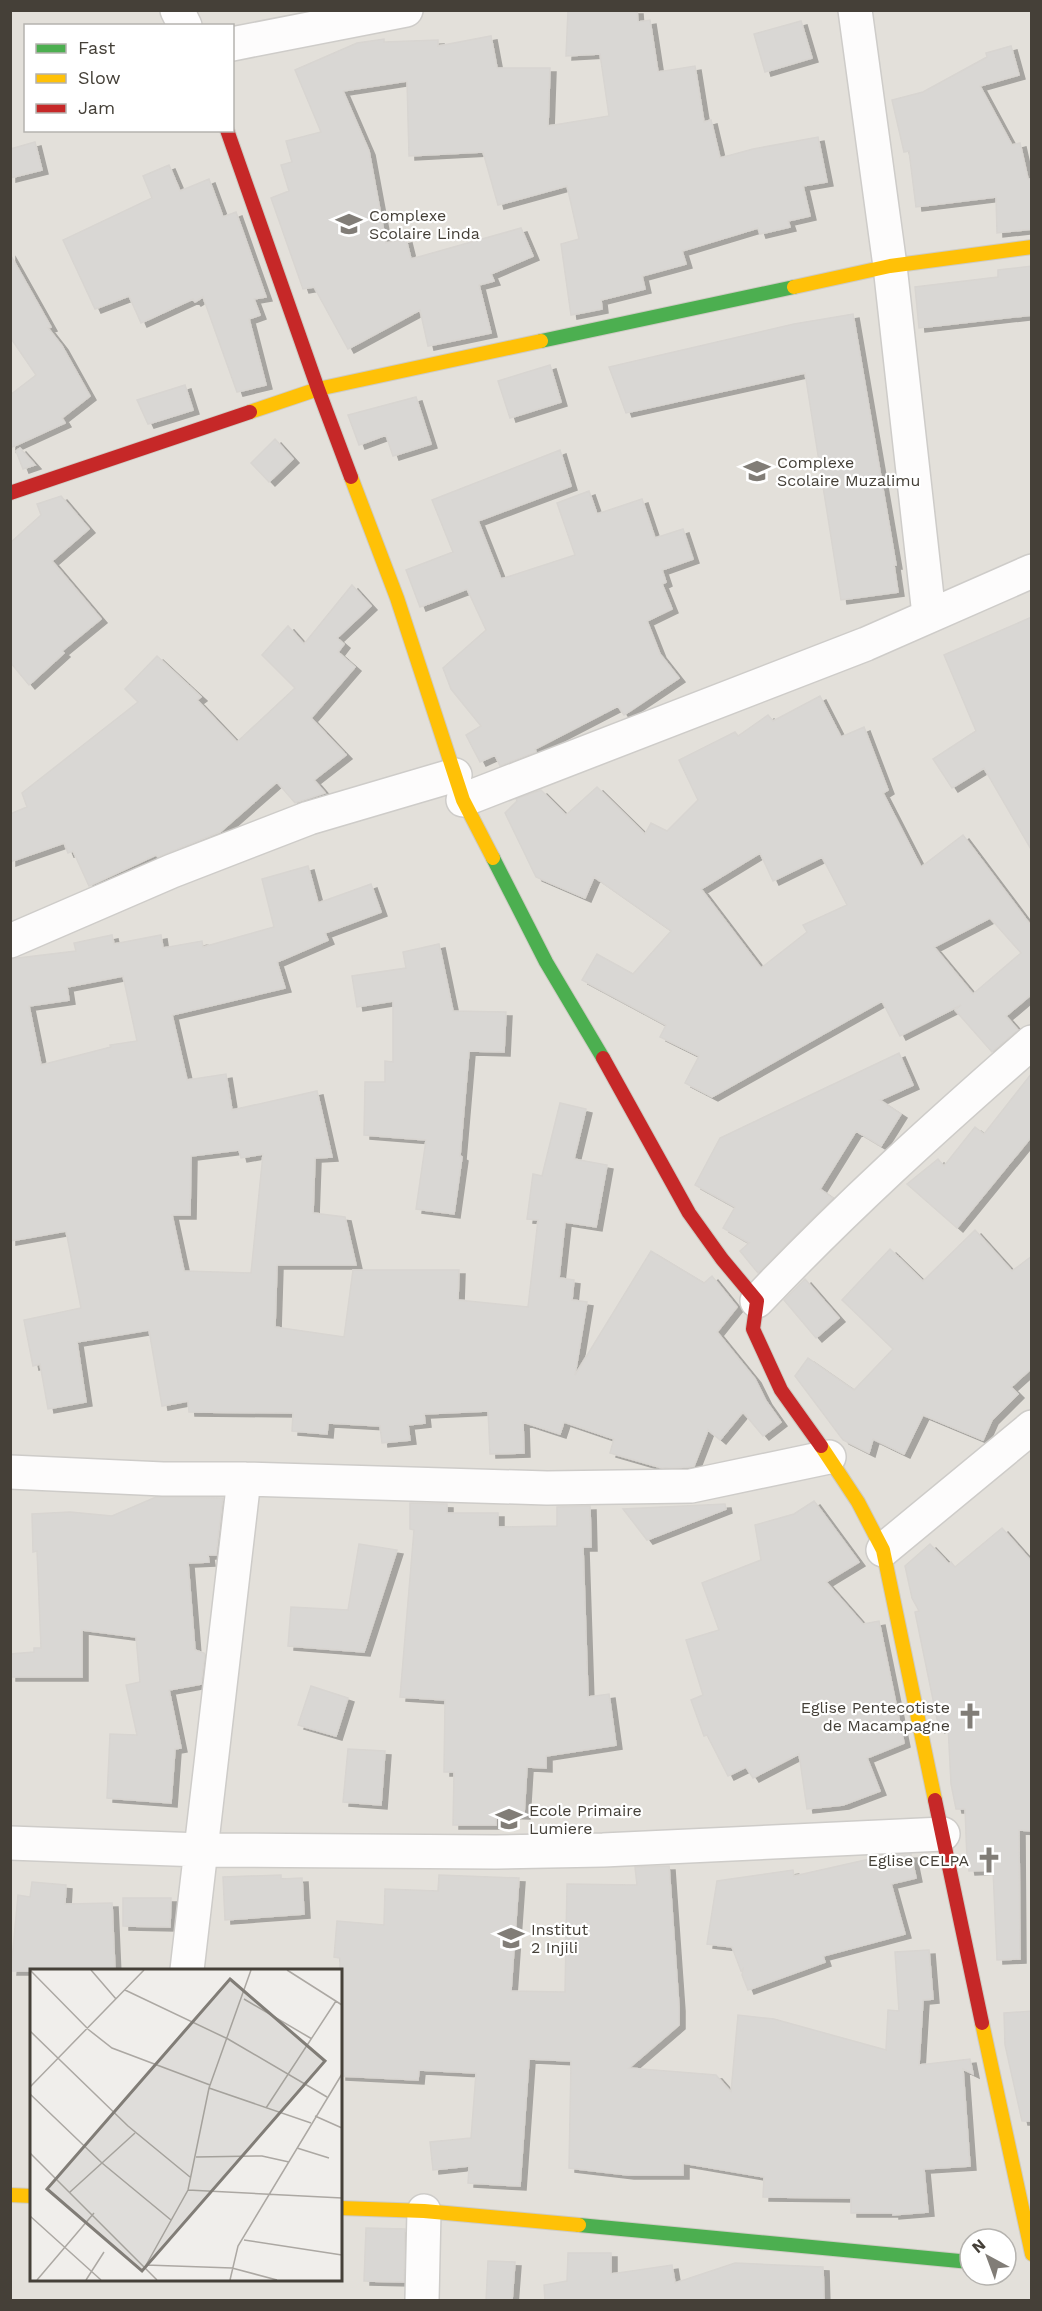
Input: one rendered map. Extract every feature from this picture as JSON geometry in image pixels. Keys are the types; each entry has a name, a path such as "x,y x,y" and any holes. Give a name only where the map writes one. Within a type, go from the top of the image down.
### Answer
{"street":[{"path":"177,10 184,24"},
{"path":"234,44 406,10"},
{"path":"855,10 890,266 929,615"},
{"path":"228,132 318,389 397,598 459,788 546,962 621,1089 689,1213 722,1259 757,1301"},
{"path":"10,493 318,389 890,266 1032,247"},
{"path":"10,941 172,871 309,818 459,788 866,644 1032,571"},
{"path":"1031,2250 883,1550 858,1503 829,1457 781,1390 753,1329 757,1301 790,1266 937,1124 1032,1042"},
{"path":"883,1550 1032,1427"},
{"path":"10,1472 162,1479 244,1479 547,1488 691,1486 829,1457"},
{"path":"187,1969 244,1479"},
{"path":"10,1843 201,1850 496,1852 579,1851 943,1834"},
{"path":"10,2195 30,2196"},
{"path":"342,2208 424,2211 958,2261"},
{"path":"422,2301 424,2211"}],"shaded area":[{"path":"11,11 1031,11 1031,2300 11,2300"}],"building":[{"path":"568,10 637,10 638,22 650,20 658,72 695,66 704,122 711,120 720,158 753,149 818,137 827,182 803,186 810,216 788,221 790,227 760,234 758,228 682,251 686,264 642,276 645,289 601,300 602,309 571,315 561,244 579,239 567,186 498,205 483,152 409,156 407,81 343,91 369,151 386,243 406,239 411,259 521,228 533,256 491,274 494,281 479,285 491,333 428,346 420,310 348,349 314,287 303,289 271,198 289,191 281,165 292,162 286,141 321,132 295,70 357,43 384,39 384,42 438,40 438,46 491,36 497,68 550,68 548,126 609,116 600,54 566,56"},
{"path":"801,21 812,58 765,72 754,34"},
{"path":"1011,46 1019,75 980,86 1012,145 1020,143 1028,179 1032,179 1032,229 997,233 996,197 916,207 909,151 904,152 892,100 923,92 987,57 986,53"},
{"path":"35,142 42,170 10,178 10,149"},
{"path":"169,165 180,191 209,179 223,217 236,212 266,297 254,299 260,315 249,319 266,385 237,392 203,297 195,302 193,299 141,323 129,296 95,309 63,240 152,198 143,176"},
{"path":"10,254 51,327 48,328 62,346 90,396 62,418 65,423 10,448 10,395 36,375 10,337"},
{"path":"1032,266 1032,315 919,328 915,287 998,277 998,270"},
{"path":"853,314 896,565 894,565 898,592 841,600 805,373 626,413 609,367 794,324"},
{"path":"550,365 561,402 510,418 498,381"},
{"path":"185,385 193,410 148,424 137,400"},
{"path":"416,397 431,444 393,456 386,435 359,445 348,415"},
{"path":"275,439 293,459 269,482 251,463"},
{"path":"20,448 35,465 23,469 16,451"},
{"path":"560,450 571,486 478,521 501,579 575,555 557,503 589,491 597,514 642,499 655,538 683,529 693,559 662,570 666,582 662,584 672,609 647,621 660,654 679,678 624,715 618,706 535,749 536,752 500,766 495,755 480,762 466,735 481,726 451,689 443,668 486,630 467,589 420,607 406,570 453,552 432,500"},
{"path":"61,496 89,529 52,561 101,619 62,651 64,653 29,685 10,662 10,543 41,515 37,504"},
{"path":"352,585 371,606 337,638 344,644 338,652 355,667 311,718 346,755 314,780 325,793 295,803 277,782 220,832 158,857 156,855 89,886 73,851 68,853 64,843 10,862 10,814 27,807 22,793 138,702 125,689 157,656 201,697 197,700 237,742 295,688 262,655 288,626 304,644"},
{"path":"1032,617 1032,851 984,768 952,788 933,759 976,731 944,655"},
{"path":"820,696 841,737 864,727 888,790 883,793 921,867 963,835 1032,927 1032,994 1006,1016 1018,1030 992,1052 955,1010 961,1005 900,1036 882,1001 712,1097 685,1083 699,1056 660,1037 666,1025 582,980 597,954 633,974 671,931 594,877 585,898 536,877 505,813 517,801 516,799 541,790 566,815 597,787 645,834 651,823 667,831 698,800 679,760 735,732 738,736 768,715 773,721","holes":["760,853 773,881 822,857 847,905 803,925 807,932 761,968 701,889","990,918 1021,953 973,994 934,947"]},
{"path":"308,866 318,903 371,884 381,912 325,933 328,940 277,962 285,988 172,1015 187,1080 226,1074 232,1110 317,1091 332,1157 315,1158 313,1213 345,1217 356,1265 277,1265 275,1327 344,1337 353,1270 459,1270 458,1300 528,1307 538,1220 527,1219 533,1174 542,1176 560,1103 586,1109 574,1159 607,1165 596,1227 565,1222 559,1278 574,1280 572,1300 587,1302 575,1375 651,1251 704,1283 712,1276 737,1307 717,1332 755,1379 766,1401 781,1422 763,1436 743,1412 720,1440 708,1430 694,1466 662,1468 610,1453 614,1439 564,1422 560,1434 523,1422 524,1453 490,1454 488,1411 424,1414 425,1423 408,1425 410,1440 382,1443 380,1426 328,1423 327,1434 292,1431 293,1413 189,1412 188,1401 162,1406 149,1330 77,1342 86,1402 48,1409 40,1364 33,1366 24,1320 81,1308 66,1231 10,1241 10,959 76,951 74,943 112,935 114,944 161,935 163,948 202,941 203,947 274,927 262,879","holes":["123,976 137,1041 110,1045 111,1047 41,1065 29,1006 69,1000 67,987","239,1150 241,1158 263,1154 251,1273 184,1271 172,1215 190,1215 191,1156"]},
{"path":"439,944 453,1011 506,1012 504,1052 469,1051 460,1156 462,1157 454,1214 416,1209 426,1140 364,1135 365,1082 385,1082 385,1061 393,1062 393,1001 357,1007 352,976 406,968 403,952"},
{"path":"899,1053 913,1085 880,1100 901,1114 881,1146 856,1131 820,1189 833,1198 758,1273 740,1251 749,1243 723,1228 735,1207 695,1185 720,1138"},
{"path":"1032,1073 1032,1136 957,1228 907,1184 938,1159 944,1166 975,1127 984,1134"},
{"path":"975,1230 1012,1271 1032,1256 1032,1368 1011,1387 1018,1394 992,1420 983,1440 923,1415 904,1454 873,1439 869,1453 843,1440 795,1376 808,1358 854,1390 893,1349 842,1300 890,1249 923,1281"},
{"path":"805,1279 839,1318 816,1338 784,1300"},
{"path":"156,1497 223,1498 216,1555 208,1555 209,1562 188,1563 195,1650 205,1655 201,1684 169,1690 181,1748 175,1749 171,1803 107,1798 110,1734 137,1735 126,1685 140,1682 136,1637 82,1630 82,1677 10,1677 10,1654 34,1652 34,1648 41,1648 37,1551 33,1552 32,1514 70,1512 112,1516"},
{"path":"814,1501 859,1562 826,1582 863,1624 879,1621 904,1743 867,1758 880,1791 843,1805 807,1809 799,1754 753,1778 746,1767 728,1776 707,1735 704,1736 691,1700 703,1695 686,1640 719,1630 702,1583 761,1560 755,1525 794,1514"},
{"path":"410,1503 447,1504 447,1513 498,1513 498,1527 557,1526 557,1507 590,1506 591,1547 583,1547 588,1697 609,1694 616,1745 546,1756 546,1768 527,1767 524,1815 496,1814 496,1825 453,1825 454,1772 444,1772 445,1700 400,1697 414,1530 410,1529"},
{"path":"725,1504 726,1509 647,1540 623,1509"},
{"path":"1002,1528 1032,1562 1032,1831 1019,1830 1020,1959 997,1960 993,1870 969,1871 965,1809 956,1809 951,1784 948,1725 939,1729 915,1612 919,1611 912,1598 905,1566 930,1544 949,1564 951,1562 955,1567"},
{"path":"359,1544 397,1550 364,1652 288,1646 291,1607 348,1610"},
{"path":"311,1686 348,1698 336,1736 298,1725"},
{"path":"348,1749 385,1751 381,1805 343,1802"},
{"path":"911,1854 916,1878 891,1884 905,1934 823,1956 825,1962 748,1990 742,1975 743,1969 741,1971 732,1947 707,1944 717,1881 793,1870 794,1876 883,1856"},
{"path":"669,1866 679,2025 629,2068 716,2075 731,2092 738,2015 774,2019 886,2050 888,2010 899,2011 895,1952 929,1950 933,1999 923,2000 919,2065 970,2059 973,2074 963,2069 970,2166 924,2169 928,2212 893,2215 893,2213 851,2213 851,2198 763,2197 764,2177 683,2163 683,2175 628,2175 569,2168 571,2061 529,2059 520,2186 468,2183 469,2166 433,2170 430,2142 471,2138 476,2073 419,2070 418,2080 342,2076 342,1969 340,1969 340,1958 334,1957 337,1921 384,1925 385,1889 438,1891 439,1875 519,1878 511,1991 565,1992 567,1884 637,1885 635,1867"},
{"path":"281,1875 281,1879 302,1878 304,1914 225,1920 223,1877"},
{"path":"32,1882 66,1885 65,1904 112,1903 115,1969 11,1971 18,1895 30,1897"},
{"path":"123,1898 171,1898 170,1927 123,1926"},
{"path":"1032,2011 1032,2121 1022,2121 1005,2045 1004,2013"},
{"path":"366,2228 405,2229 404,2282 364,2281"},
{"path":"568,2253 611,2253 611,2274 672,2265 675,2283 735,2263 823,2267 824,2301 545,2301 544,2285 567,2281"},
{"path":"488,2261 515,2262 512,2301 486,2301"}],"traffic: fast":[{"path":"541,341 794,287"},
{"path":"493,858 546,962 603,1058"},
{"path":"579,2225 958,2261"}],"traffic: slow":[{"path":"794,287 890,266 1032,247"},
{"path":"250,412 318,389 541,341"},
{"path":"351,477 397,598 463,800 493,858"},
{"path":"821,1446 858,1502 883,1550 935,1800"},
{"path":"982,2023 1032,2254"},
{"path":"10,2195 30,2196"},
{"path":"342,2208 424,2211 579,2225"}],"traffic: jam":[{"path":"228,132 351,477"},
{"path":"10,493 250,412"},
{"path":"603,1058 689,1213 722,1259 757,1301 753,1329 781,1390 821,1446"},
{"path":"935,1800 982,2023"}],"place":[{"name":"Complexe Scolaire Linda","path":"349,224"},
{"name":"Complexe Scolaire Muzalimu","path":"757,471"},
{"name":"Eglise Pentecotiste de Macampagne","path":"970,1716"},
{"name":"Ecole Primaire Lumiere","path":"509,1819"},
{"name":"Eglise CELPA","path":"989,1860"},
{"name":"Institut 2 Injili","path":"511,1938"}]}
